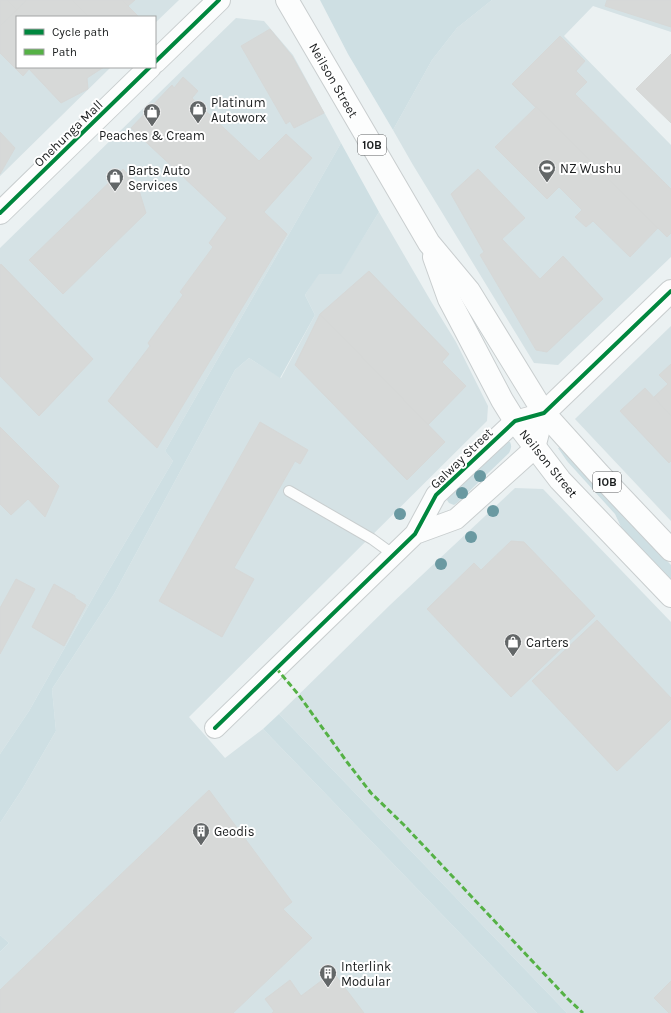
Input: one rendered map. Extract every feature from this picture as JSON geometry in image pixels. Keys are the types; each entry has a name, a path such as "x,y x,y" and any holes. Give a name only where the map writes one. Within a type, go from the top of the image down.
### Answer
{"main road":[{"path":"156,61 218,0"},
{"name":"Neilson Street","path":"287,0 429,243 469,291 544,414 671,550"},
{"name":"Onehunga Mall","path":"0,213 149,68"},
{"name":"Neilson Street","path":"429,243 449,299 502,400 515,421 560,480 671,596"},
{"path":"544,414 671,291"}],"street":[{"name":"Galway Street","path":"214,728 415,534 436,495 515,421 544,414"},
{"path":"535,448 544,414"},
{"name":"Galway Street","path":"415,534 456,519 535,448"}],"lane":[{"path":"289,491 372,539 394,555"}],"shaded area":[{"path":"0,0 179,0 156,22 156,16 16,16 16,68 110,68 0,176"},
{"path":"320,0 492,0 457,28 432,60 393,130 348,54"},
{"path":"492,0 671,0 671,32 593,6 564,36 671,145 671,257 558,365 534,363 393,130 432,60 457,28"},
{"path":"236,18 264,21 293,55 341,143 165,451 173,461 99,587 29,711 0,754 0,248"},
{"path":"341,143 379,212 341,274 319,274 305,295 315,315 280,378 249,358 235,370 114,594 52,689 56,731 23,788 0,823 0,754 29,711 99,587 173,461 165,451"},
{"path":"379,212 456,342 488,406 487,421 189,717 225,758 263,729 537,1013 0,1013 0,952 9,943 0,935 0,823 23,788 56,731 52,689 114,594 235,370 249,358 281,378 315,315 305,295 318,274 341,273"},
{"path":"671,326 671,521 575,419"},
{"path":"507,442 510,442 511,445 509,453 457,503 454,505 449,503 447,500 449,496"},
{"path":"561,447 577,467 671,565 671,581 622,529 615,514 567,461 558,448"},
{"path":"515,488 543,489 671,622 671,1013 567,1013 279,714 390,605"},
{"path":"279,714 567,1013 537,1013 263,729"},
{"path":"0,935 9,943 0,952"}],"building":[{"path":"0,0 7,0 17,10 0,26"},
{"path":"7,0 26,0 17,10"},
{"path":"27,0 72,0 88,16 16,16 16,68 102,68 87,78 88,89 61,103 29,69 23,76 0,53 0,26"},
{"path":"72,0 122,0 138,16 88,16"},
{"path":"122,0 135,0 128,6"},
{"path":"607,0 671,0 671,27 605,6"},
{"path":"270,29 292,56 324,113 294,128 290,121 286,124 241,46"},
{"path":"560,36 585,61 576,71 587,82 575,94 671,189 671,233 667,237 512,84"},
{"path":"671,54 671,123 636,89"},
{"path":"183,77 198,91 192,98 259,161 286,134 312,158 264,212 287,234 157,448 108,401 150,346 148,343 183,295 180,292 213,247 209,243 227,218 131,128 172,85 174,88"},
{"path":"536,107 658,228 630,257 593,221 586,227 575,217 582,210 559,187 547,199 495,147"},
{"path":"0,132 15,148 0,174"},
{"path":"123,169 137,184 146,213 63,294 29,260"},
{"path":"478,169 525,218 502,239 540,279 563,256 603,299 547,352 536,350 480,255 484,252 451,194"},
{"path":"1,264 93,359 39,416 0,376"},
{"path":"369,271 449,354 442,362 466,386 428,425 320,314"},
{"path":"320,314 445,442 407,480 295,365"},
{"path":"671,364 671,416 654,397 668,384 659,375"},
{"path":"645,388 671,416 671,461 669,463 620,411"},
{"path":"260,422 308,450 300,464 295,461 234,568 254,579 222,637 159,601"},
{"path":"0,427 59,486 45,517 28,499 11,515 0,504"},
{"name":"Carters","path":"511,541 524,542 595,616 511,697 427,609 474,563 481,570"},
{"path":"16,579 35,589 0,654 0,608"},
{"path":"54,584 75,596 75,598 86,605 64,646 32,627"},
{"path":"597,620 671,698 671,719 617,771 532,681"},
{"name":"Geodis","path":"209,790 292,902 283,909 312,938 233,1013 0,1013 0,990"},
{"name":"Interlink Modular","path":"333,972 364,1013 272,1013 274,1011 265,999 290,980 301,996"},
{"path":"671,981 671,1013 669,1013 654,998"}],"marked path":[{"path":"276,668 298,694 371,793 404,825 568,999 583,1013"}],"cycle path":[{"path":"156,61 219,0"},
{"path":"0,213 149,68"},
{"path":"215,728 415,534 436,495 515,421 544,413 671,291"}],"place":[{"name":"Platinum Autoworx","path":"198,124"},
{"name":"Peaches & Cream","path":"152,127"},
{"name":"NZ Wushu","path":"547,183"},
{"name":"Barts Auto Services","path":"115,192"},
{"name":"Carters","path":"513,657"},
{"name":"Geodis","path":"201,846"},
{"name":"Interlink Modular","path":"328,988"}]}
